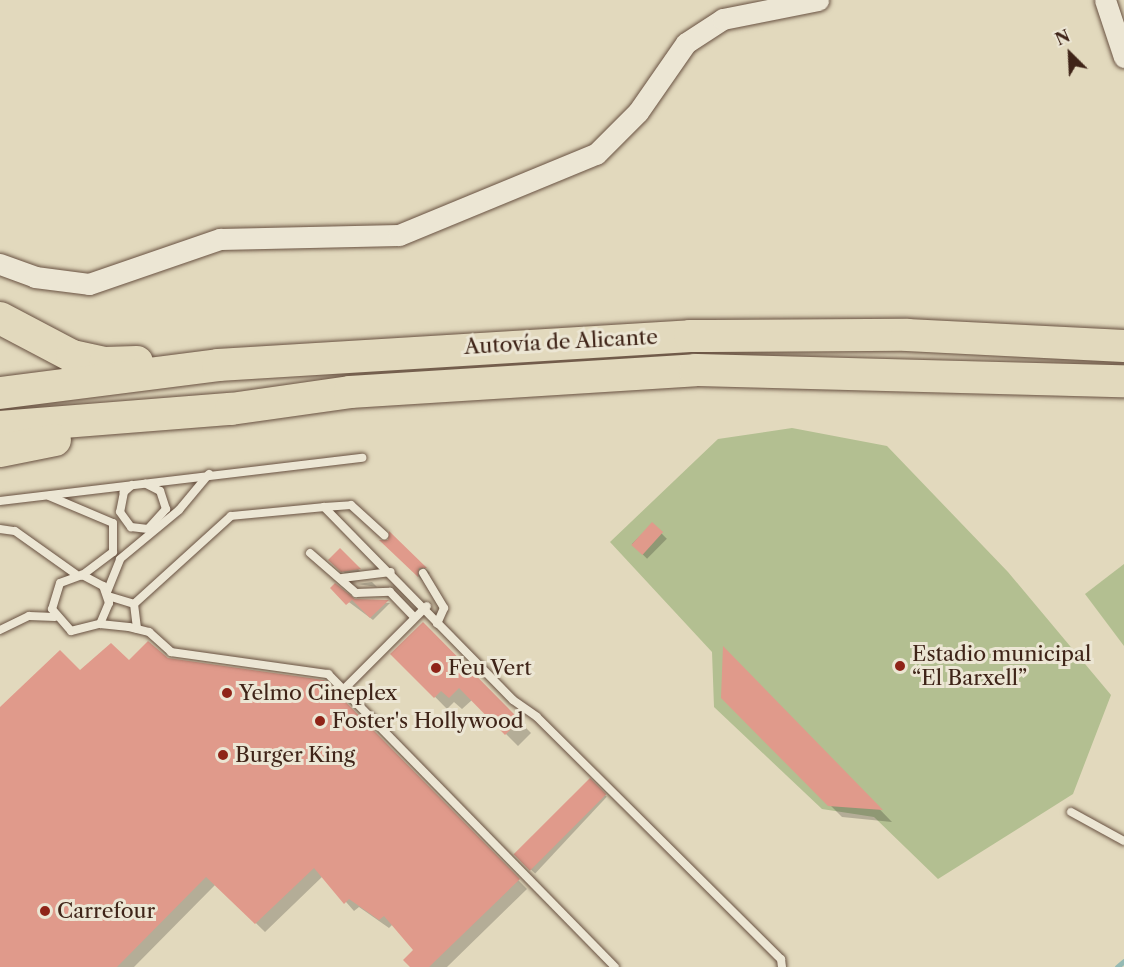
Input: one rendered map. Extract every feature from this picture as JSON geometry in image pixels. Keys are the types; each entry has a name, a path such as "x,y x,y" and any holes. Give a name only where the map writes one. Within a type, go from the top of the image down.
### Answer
{"highway":[{"path":"0,318 38,341 105,363 218,365"},
{"name":"Autovía de Alicante","path":"0,393 218,365 690,336 907,334 1124,346"},
{"name":"Autovía de Alicante","path":"0,428 231,409 350,392 694,370 1124,381"},
{"path":"0,451 231,409"}],"street":[{"path":"0,264 35,277 88,284 219,239 399,236 596,154 638,112 686,43 723,19 818,0"},
{"path":"1105,0 1124,57"}],"lane":[{"path":"0,501 209,474 362,458"},
{"path":"100,624 108,611 107,594 120,559 156,525 179,510 209,474"},
{"path":"144,483 165,500 156,525"},
{"path":"55,617 55,590 112,552 113,523 120,512 124,492 132,485"},
{"path":"45,495 113,523 124,521 140,529 156,525"},
{"path":"134,604 231,516 351,506 384,535"},
{"path":"324,507 427,606 437,624 591,770 781,959 782,967"},
{"path":"120,512 124,521"},
{"path":"0,529 15,531 107,594 134,604"},
{"path":"310,552 342,578 356,593 390,592 414,617"},
{"path":"342,578 391,572"},
{"path":"423,573 444,608 437,624"},
{"path":"134,604 137,629"},
{"path":"344,689 427,606"},
{"path":"0,630 29,616 55,617 71,631 100,624 137,629 171,652 328,674 615,967"},
{"path":"1071,812 1124,841"}],"green space":[{"name":"Estadio municipal “El Barxell”","path":"792,428 887,446 1008,572 1111,695 1073,794 938,879 874,817 822,809 714,707 712,652 610,542 718,439"},
{"path":"1124,564 1124,646 1085,594"}],"building":[{"path":"652,522 663,532 642,555 631,545"},
{"path":"389,531 427,568 419,568 418,577 379,540 388,540"},
{"path":"340,548 361,569 341,572 328,560"},
{"path":"335,583 355,599 389,600 370,618 352,600 346,605 330,588"},
{"path":"423,622 520,720 505,735 459,688 449,698 441,691 434,698 390,654"},
{"path":"148,641 168,658 324,680 520,879 429,967 410,967 403,960 413,950 384,916 379,920 349,899 344,904 314,868 255,924 206,877 117,967 0,967 0,707 60,650 80,670 111,643 129,660"},
{"path":"723,646 883,810 828,806 721,698"},
{"path":"590,778 606,794 530,871 514,854"}],"waterway":[{"path":"1117,967 1124,961"}],"place":[{"name":"Estadio municipal “El Barxell”","path":"900,666"},
{"name":"Feu Vert","path":"436,668"},
{"name":"Yelmo Cineplex","path":"227,693"},
{"name":"Foster's Hollywood","path":"320,721"},
{"name":"Burger King","path":"223,755"},
{"name":"Carrefour","path":"45,911"}]}
